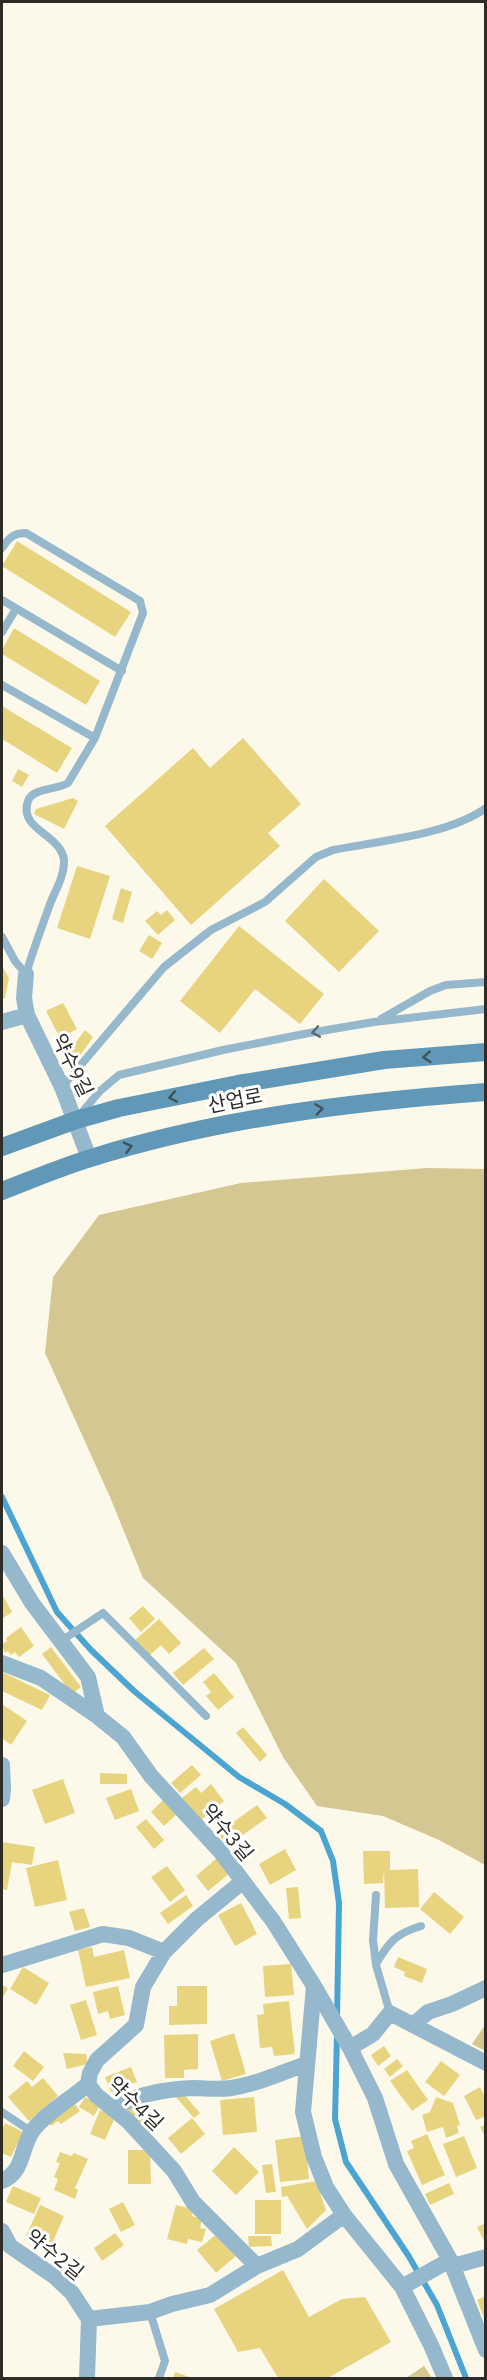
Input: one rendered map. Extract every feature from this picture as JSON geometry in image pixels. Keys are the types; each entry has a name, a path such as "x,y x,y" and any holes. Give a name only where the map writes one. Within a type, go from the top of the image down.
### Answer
{"main road":[{"name":"산업로","path":"2,1147 76,1120 119,1108 261,1080 384,1060 486,1052"},
{"name":"산업로","path":"7,1189 89,1158 130,1146 245,1120 388,1099 486,1092"}],"street":[{"path":"2,1022 27,1015 24,998 26,974"},
{"name":"약수9길","path":"27,1015 62,1087 89,1158"},
{"path":"2,1553 32,1603 88,1677 97,1716"},
{"name":"약수3길","path":"2,1663 41,1678 97,1716 123,1737 151,1776 220,1851 273,1922 350,2048"},
{"path":"2,1765 2,1799"},
{"name":"약수4길","path":"242,1882 197,1919 164,1952 143,1987 136,2025 97,2060 90,2073 88,2084 96,2095 128,2121 174,2171 193,2202 257,2266"},
{"path":"2,1965 104,1934 129,1938 164,1952"},
{"path":"314,1986 303,2112 314,2157 326,2187 344,2215 402,2288 431,2344 445,2379"},
{"path":"413,2025 428,2012 486,1988"},
{"path":"486,2063 390,2013 373,2034 350,2048 375,2098 396,2164 452,2263 486,2350"},
{"path":"113,2109 126,2100 157,2093 191,2088 229,2089 260,2081 306,2064"},
{"path":"2,2181 17,2170 32,2132 45,2118 88,2084"},
{"path":"87,2379 89,2319 150,2312 210,2295 257,2266 298,2249 344,2215"},
{"name":"약수2길","path":"2,2231 10,2246 55,2277 72,2293 89,2319"},
{"path":"402,2288 452,2263 486,2257"}],"lane":[{"path":"2,548 9,538 17,533 26,533 140,601 143,613 95,738 68,783 34,793 26,808 31,823 57,843 62,850 64,869 32,952 26,974"},
{"path":"2,600 122,671"},
{"path":"2,632 16,609"},
{"path":"2,685 95,738"},
{"path":"62,1087 147,984 195,941 211,930 265,902 316,857 333,850 462,823 486,808"},
{"path":"2,937 15,961 26,974"},
{"path":"374,1022 430,991 446,985 486,982"},
{"path":"76,1120 100,1090 119,1075 223,1050 374,1022 486,1009"},
{"path":"61,1641 103,1613 206,1716"},
{"path":"376,1895 373,1940 376,1965 390,2013"},
{"path":"376,1965 389,1943 404,1932 421,1926"},
{"path":"2,2112 32,2132"},
{"path":"150,2312 165,2361 159,2379"}],"shaded area":[{"path":"427,1168 485,1169 485,1865 439,1840 383,1816 317,1806 283,1757 236,1663 143,1578 110,1497 45,1353 53,1277 99,1215 241,1183"},
{"path":"485,2025 486,2051 472,2044"},
{"path":"424,2366 432,2378 406,2378"}],"building":[{"path":"17,541 131,612 115,637 2,566"},
{"path":"14,628 100,681 86,705 2,654"},
{"path":"2,706 72,748 57,773 2,739"},
{"path":"243,738 301,804 268,833 280,846 191,925 105,826 193,748 210,768"},
{"path":"18,769 29,775 22,787 12,781"},
{"path":"73,798 78,801 64,829 34,814 36,809"},
{"path":"77,866 110,876 90,939 57,928"},
{"path":"324,879 379,931 339,972 285,921"},
{"path":"121,888 132,892 123,923 112,919"},
{"path":"167,910 175,920 158,935 145,921 157,911 161,915"},
{"path":"239,926 324,994 300,1024 255,989 220,1033 180,1001"},
{"path":"149,935 162,943 152,959 139,951"},
{"path":"2,966 9,978 5,998 2,998"},
{"path":"63,1003 77,1029 60,1038 46,1011"},
{"path":"85,1030 93,1037 77,1060 68,1053"},
{"path":"2,1594 12,1612 2,1619"},
{"path":"143,1606 155,1619 141,1632 129,1618"},
{"path":"159,1619 181,1643 169,1654 161,1645 149,1656 135,1640"},
{"path":"21,1627 34,1646 19,1657 15,1652 11,1655 8,1651 5,1653 2,1645 7,1641 6,1638"},
{"path":"51,1647 81,1687 72,1694 42,1654"},
{"path":"204,1648 214,1659 183,1685 173,1673"},
{"path":"2,1672 50,1695 42,1710 2,1691"},
{"path":"214,1673 234,1697 218,1710 206,1696 211,1692 203,1682"},
{"path":"2,1704 27,1721 11,1745 2,1738"},
{"path":"243,1727 267,1755 260,1762 236,1733"},
{"path":"192,1765 201,1775 180,1793 171,1783"},
{"path":"100,1773 127,1774 127,1784 100,1784"},
{"path":"63,1779 75,1813 45,1824 32,1790"},
{"path":"211,1784 224,1801 200,1821 182,1798 196,1787 201,1793"},
{"path":"131,1789 139,1811 115,1820 106,1798"},
{"path":"164,1799 177,1814 164,1826 151,1812"},
{"path":"257,1805 267,1818 227,1846 218,1833"},
{"path":"146,1819 164,1840 154,1849 136,1827"},
{"path":"2,1842 35,1847 32,1865 12,1862 7,1890 2,1889"},
{"path":"285,1849 296,1870 270,1885 259,1864"},
{"path":"363,1851 390,1851 390,1870 418,1869 419,1907 385,1908 384,1869 383,1883 364,1884"},
{"path":"217,1858 230,1873 208,1891 196,1876"},
{"path":"58,1860 67,1900 35,1907 26,1868"},
{"path":"167,1866 185,1890 170,1902 151,1877"},
{"path":"298,1887 301,1918 289,1919 286,1888"},
{"path":"434,1892 464,1917 450,1934 420,1909"},
{"path":"186,1895 193,1906 168,1924 160,1913"},
{"path":"241,1903 257,1934 235,1946 218,1915"},
{"path":"84,1908 90,1927 75,1931 69,1912"},
{"path":"92,1947 94,1957 124,1950 130,1978 86,1987 78,1950"},
{"path":"398,1957 427,1969 422,1983 404,1976 405,1972 394,1967"},
{"path":"291,1964 294,1995 265,1997 263,1966"},
{"path":"23,1967 49,1983 36,2005 10,1989"},
{"path":"2,1985 8,1988 2,1999"},
{"path":"118,1986 125,2015 110,2019 108,2011 98,2014 93,1992"},
{"path":"177,1986 207,1986 207,2024 169,2025 169,2006 177,2006"},
{"path":"86,2000 97,2035 81,2040 70,2005"},
{"path":"289,2001 295,2054 274,2056 272,2047 260,2048 257,2015 264,2014 263,2004"},
{"path":"234,2033 246,2074 222,2081 210,2041"},
{"path":"198,2034 198,2069 184,2070 184,2078 165,2078 164,2035"},
{"path":"384,2046 391,2056 378,2066 371,2055"},
{"path":"24,2051 44,2067 33,2081 13,2066"},
{"path":"63,2053 86,2054 88,2064 67,2069"},
{"path":"397,2059 403,2066 390,2077 384,2069"},
{"path":"441,2061 460,2075 444,2096 425,2082"},
{"path":"131,2067 137,2082 111,2092 105,2077"},
{"path":"407,2070 428,2100 412,2111 390,2081"},
{"path":"43,2078 58,2096 29,2121 8,2097 27,2081 32,2087"},
{"path":"480,2087 486,2099 486,2116 476,2120 464,2096"},
{"path":"181,2091 200,2113 194,2118 175,2096"},
{"path":"85,2097 100,2105 94,2116 79,2107"},
{"path":"254,2097 257,2132 223,2135 220,2100"},
{"path":"436,2097 453,2103 460,2125 457,2126 459,2133 446,2138 443,2127 427,2132 422,2115 430,2112"},
{"path":"139,2100 160,2123 148,2134 126,2111"},
{"path":"75,2104 80,2111 61,2124 58,2121 51,2126 49,2122"},
{"path":"100,2110 115,2117 105,2140 90,2134"},
{"path":"192,2118 205,2134 181,2154 168,2138"},
{"path":"5,2123 23,2132 11,2157 2,2153 2,2130"},
{"path":"486,2124 486,2138 480,2127"},
{"path":"427,2134 445,2175 422,2185 407,2151 414,2148 411,2141"},
{"path":"305,2136 309,2179 280,2182 275,2140"},
{"path":"464,2136 477,2168 456,2177 443,2144"},
{"path":"234,2147 259,2172 236,2195 212,2171"},
{"path":"128,2150 150,2150 151,2184 128,2184"},
{"path":"60,2152 71,2156 74,2153 88,2159 75,2188 78,2190 75,2199 54,2190 58,2179 54,2177 60,2163 56,2162"},
{"path":"272,2164 276,2192 266,2193 262,2165"},
{"path":"316,2181 326,2210 307,2229 287,2196 282,2197 281,2187"},
{"path":"449,2183 454,2194 430,2205 425,2194"},
{"path":"13,2186 41,2198 34,2214 6,2202"},
{"path":"255,2200 281,2200 281,2234 255,2234"},
{"path":"123,2202 135,2225 121,2232 109,2209"},
{"path":"40,2205 64,2216 51,2246 26,2236"},
{"path":"176,2205 193,2209 192,2216 202,2219 200,2228 206,2229 202,2242 188,2239 187,2244 167,2239"},
{"path":"486,2223 486,2245 477,2227"},
{"path":"115,2233 124,2245 102,2261 94,2248"},
{"path":"218,2233 237,2255 216,2273 197,2250"},
{"path":"248,2236 271,2236 272,2246 249,2247"},
{"path":"283,2270 309,2317 342,2299 365,2297 391,2342 328,2378 278,2378 260,2348 238,2352 214,2309"},
{"path":"486,2296 486,2320 485,2321 477,2300"},
{"path":"175,2372 192,2378 173,2378"}],"waterway":[{"path":"2,1497 57,1612 91,1650 134,1691 239,1777 285,1804 321,1831 333,1861 339,1903 337,2018"},
{"path":"337,2034 335,2119 346,2162 408,2255 437,2305 466,2378"}]}
